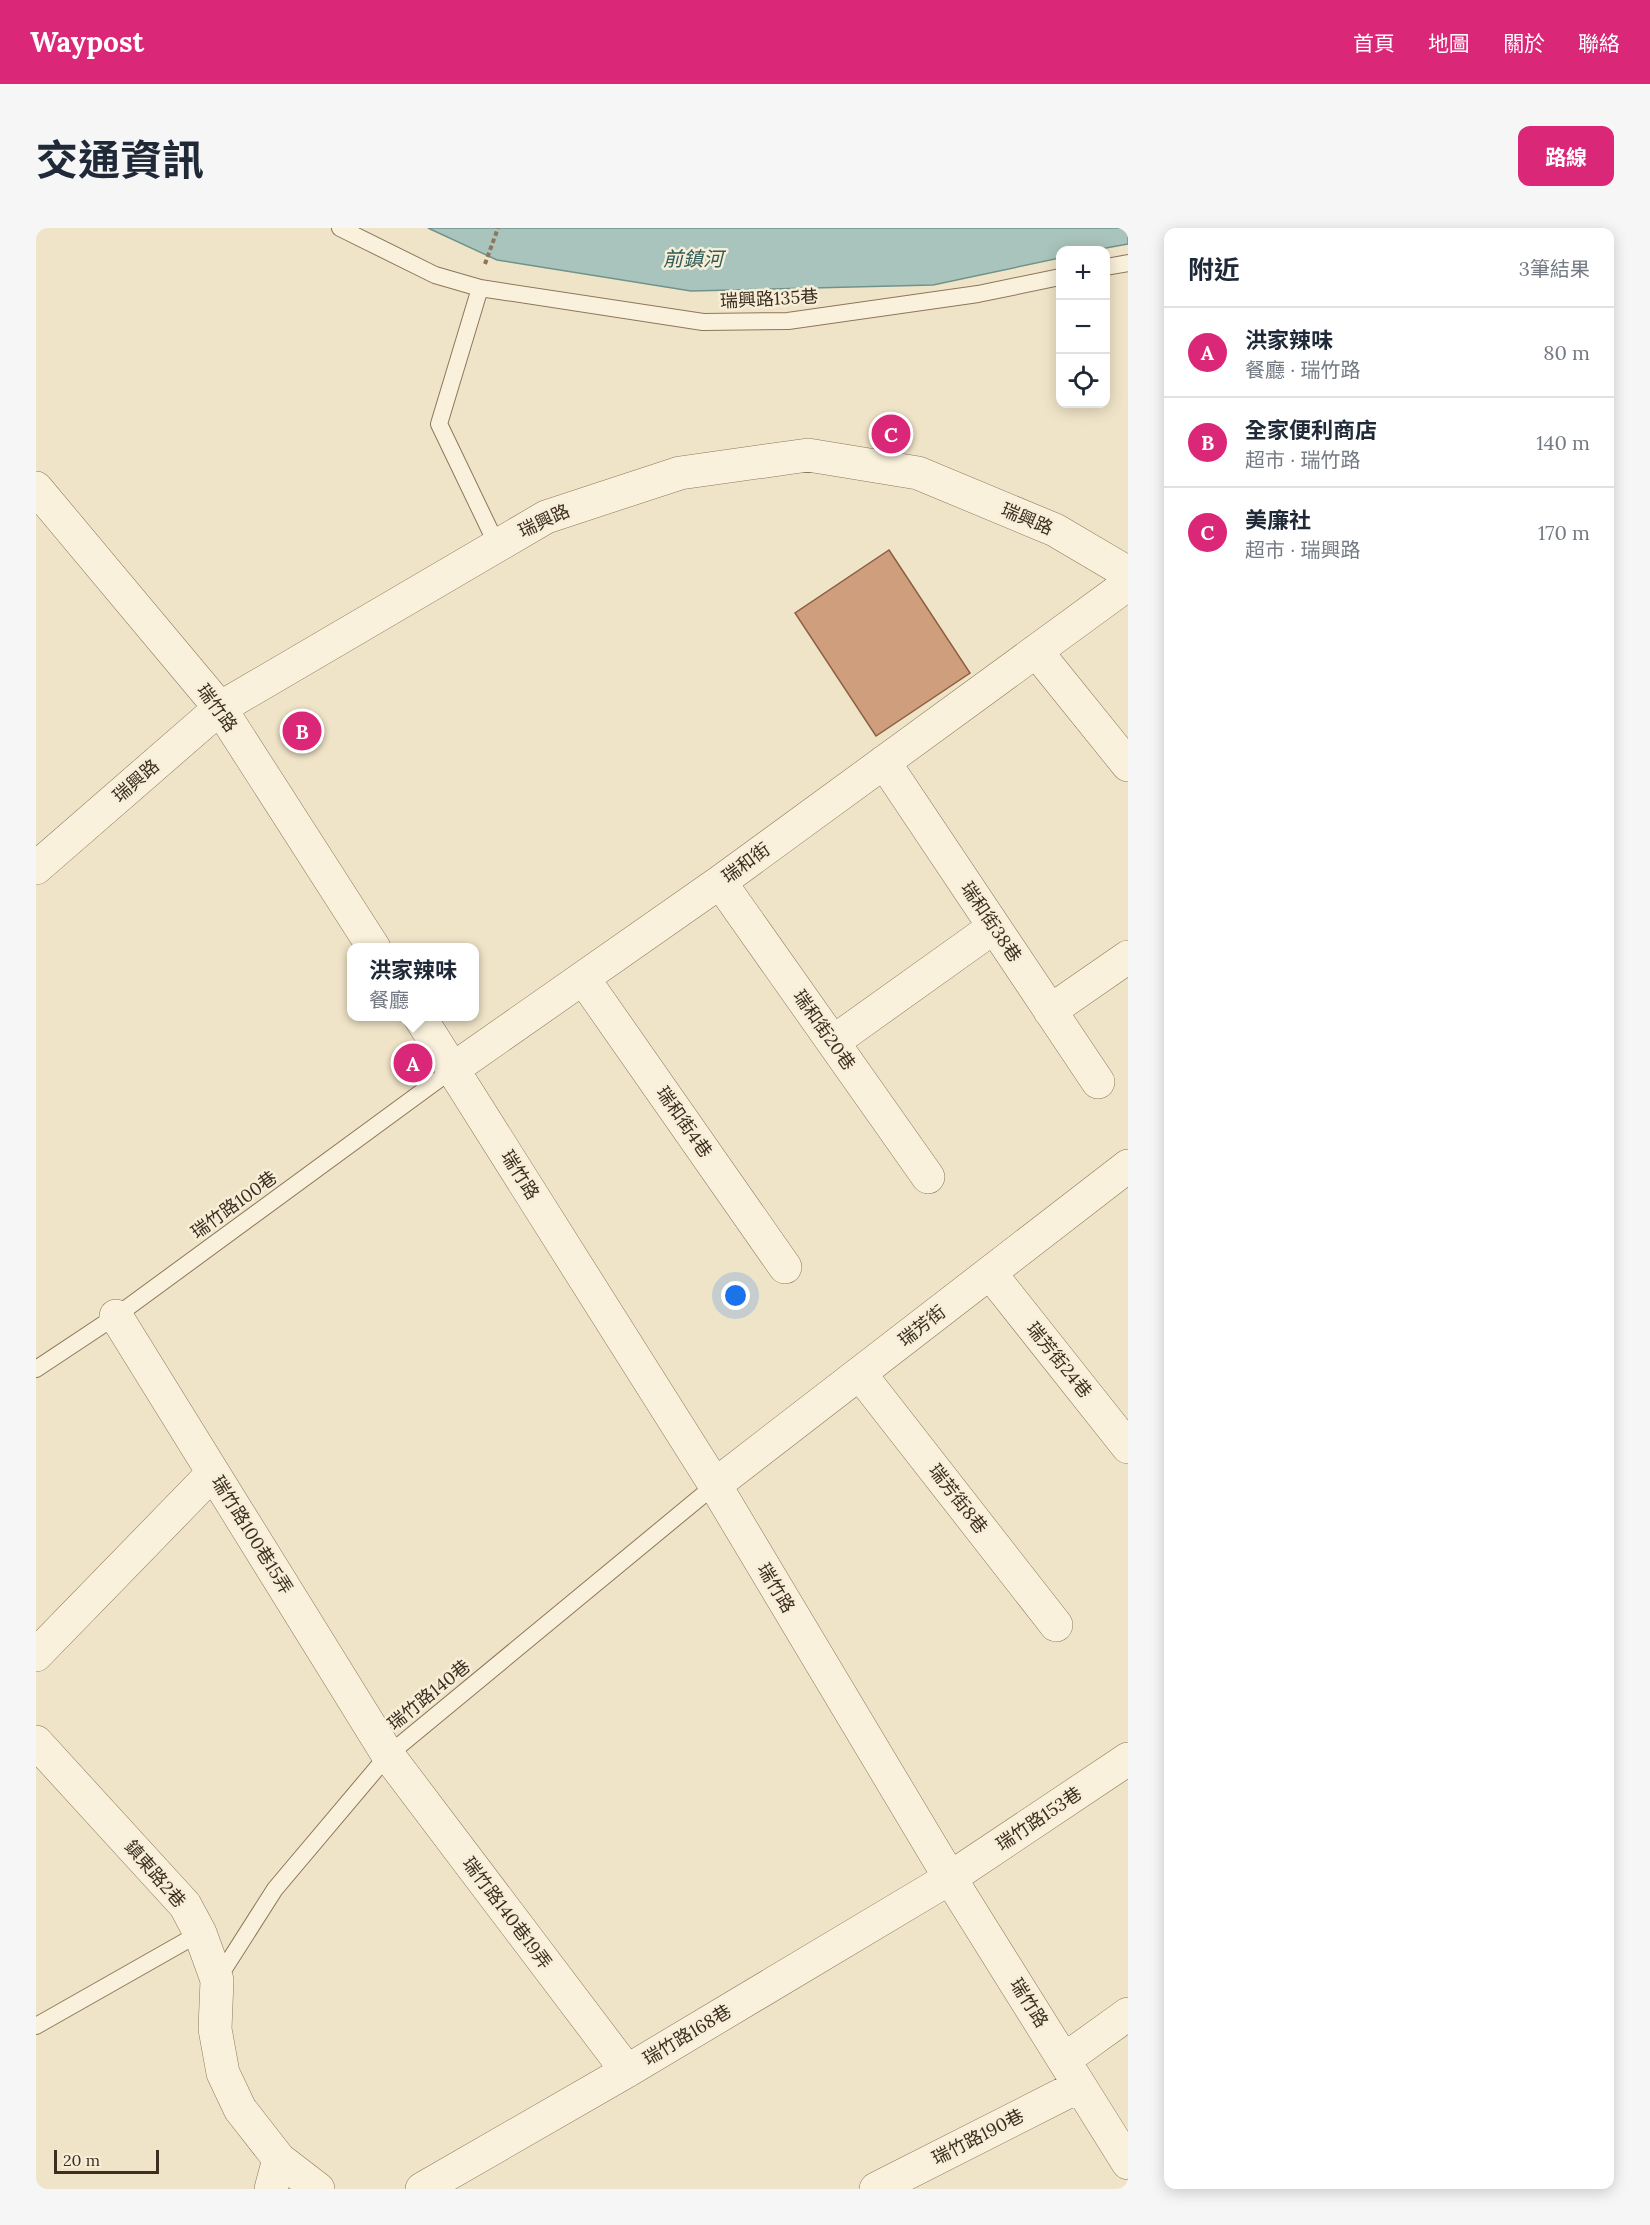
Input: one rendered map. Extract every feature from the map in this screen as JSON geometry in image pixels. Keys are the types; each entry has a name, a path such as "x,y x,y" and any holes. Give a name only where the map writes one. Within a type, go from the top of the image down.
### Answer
{"street":[{"name":"瑞興路","path":"36,868 220,708 546,516 680,473 808,455 918,473 1055,530 1128,573"},
{"name":"瑞竹路","path":"43,510 220,708 371,943"},
{"name":"瑞和街","path":"453,1069 720,882 1128,584"},
{"path":"1036,651 1128,765"},
{"name":"瑞和街38巷","path":"884,762 1098,1082"},
{"name":"瑞和街20巷","path":"720,882 928,1178"},
{"path":"833,1042 994,927"},
{"path":"1050,1011 1128,957"},
{"name":"瑞和街4巷","path":"583,978 785,1267"},
{"name":"瑞竹路","path":"422,1021 715,1485 950,1878 1128,2163"},
{"name":"瑞芳街","path":"715,1485 1128,1166"},
{"name":"瑞芳街24巷","path":"990,1273 1128,1447"},
{"name":"瑞竹路100巷15弄","path":"116,1316 388,1755"},
{"name":"瑞芳街8巷","path":"860,1374 1056,1625"},
{"path":"36,1655 213,1473"},
{"name":"鎮東路2巷","path":"38,1748 185,1905 200,1933 217,1980 215,2029 223,2073 275,2174 318,2189"},
{"name":"瑞竹路140巷19弄","path":"388,1755 627,2071"},
{"name":"瑞竹路153巷","path":"950,1878 1128,1759"},
{"name":"瑞竹路168巷","path":"422,2189 627,2071 950,1878"},
{"name":"瑞竹路190巷","path":"876,2189 1072,2073 1128,2014"}],"lane":[{"name":"瑞興路135巷","path":"340,228 435,275 480,288 704,322 788,321 978,294 1056,278"},
{"path":"1110,266 1128,263"},
{"path":"480,288 439,424 497,545"},
{"name":"瑞竹路100巷","path":"36,1369 116,1316 453,1069"},
{"name":"瑞竹路140巷","path":"217,1980 274,1889 388,1755 715,1485"},
{"path":"36,2026 200,1933"}],"water":[{"name":"前鎮河","path":"428,228 1128,228 1128,244 1110,247 1056,246 1056,259 933,285 691,291 497,260"}],"building":[{"path":"889,550 970,673 876,736 795,613"}],"place":[{"name":"美廉社","path":"891,434"},
{"name":"全家便利商店","path":"302,731"},
{"name":"洪家辣味","path":"413,1063"}]}
